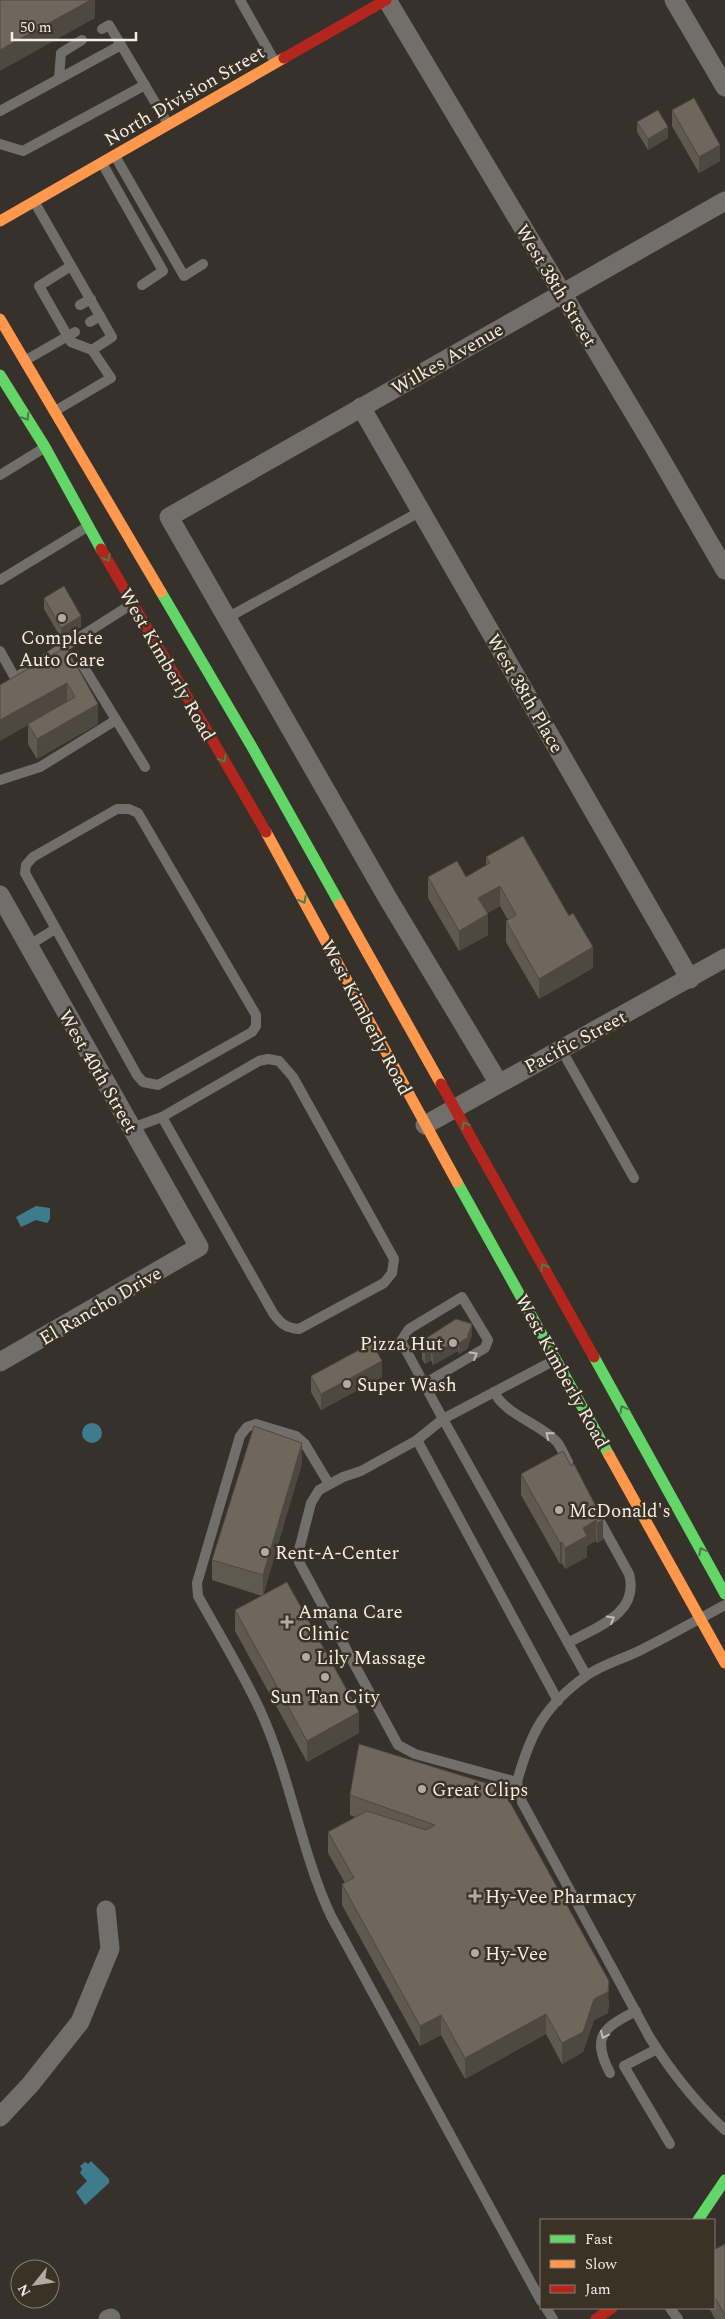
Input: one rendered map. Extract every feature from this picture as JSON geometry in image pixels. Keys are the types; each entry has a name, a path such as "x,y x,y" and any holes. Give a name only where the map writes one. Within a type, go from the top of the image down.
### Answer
{"main road":[{"name":"North Division Street","path":"0,221 386,0"},
{"name":"West Kimberly Road","path":"0,319 247,739 725,1594"},
{"name":"West Kimberly Road","path":"0,375 45,447 132,604 275,847 425,1125 725,1663"},
{"path":"699,2219 725,2180"},
{"path":"596,2319 611,2309"}],"street":[{"name":"West 38th Street","path":"386,0 654,446 725,570"},
{"path":"674,0 725,87"},
{"name":"Wilkes Avenue","path":"227,618 170,517 725,201"},
{"name":"West 38th Place","path":"361,407 690,979"},
{"path":"227,618 387,896 498,1082"},
{"name":"West 40th Street","path":"0,895 199,1247"},
{"name":"Pacific Street","path":"425,1125 498,1082 690,979 725,958"},
{"name":"El Rancho Drive","path":"0,1362 199,1247"},
{"path":"0,2116 30,2085 80,2022 110,1948 106,1910"}],"lane":[{"path":"240,0 276,63"},
{"path":"105,27 121,45 168,124"},
{"path":"59,78 61,53 82,40"},
{"path":"0,111 121,45"},
{"path":"0,144 22,151 145,85"},
{"path":"114,155 184,276 203,264"},
{"path":"102,162 163,271 142,285"},
{"path":"34,202 112,337 92,350"},
{"path":"55,411 111,378 92,350 71,342 71,334 39,286 72,266"},
{"path":"80,305 91,299"},
{"path":"90,322 100,316"},
{"path":"25,360 71,334"},
{"path":"0,474 45,447"},
{"path":"227,618 421,511"},
{"path":"0,580 89,526"},
{"path":"0,651 15,678 132,604"},
{"path":"82,664 145,767"},
{"path":"0,780 40,767 116,720"},
{"path":"117,809 129,809 138,813 256,1015 256,1026 252,1032 158,1085 143,1082 137,1075 55,929 25,873 26,865 33,857 117,809"},
{"path":"28,946 55,929"},
{"path":"561,1049 634,1178"},
{"path":"132,1128 162,1117 260,1061 268,1059 280,1061 293,1076 387,1245 394,1260 392,1273 384,1283 299,1330 287,1328 280,1323 162,1117"},
{"path":"424,1384 485,1348 488,1340 462,1298 409,1329 401,1340 442,1419 586,1675"},
{"path":"517,1782 415,1754 398,1745 299,1562 298,1554 311,1504 315,1495 329,1484 362,1471 417,1440 442,1419 556,1359"},
{"path":"494,1392 501,1404 524,1417 558,1442 576,1475"},
{"path":"329,1484 305,1444 296,1436 256,1424 247,1427 240,1436 197,1583 198,1596 261,1711 299,1820 321,1896 540,2298"},
{"path":"417,1440 558,1701"},
{"path":"568,1643 618,1615 626,1607 631,1596 630,1574 589,1500"},
{"path":"725,1605 641,1650 586,1675 540,1721 530,1738 517,1782 522,1802 657,2049 672,2074 696,2103 725,2130"},
{"path":"610,2073 601,2053 602,2037 611,2024 636,2011"},
{"path":"657,2049 624,2066 670,2144"}],"water":[{"path":"36,1206 50,1208 50,1219 47,1223 36,1220 21,1227 16,1217"},
{"path":"92,1423 99,1426 102,1433 99,1440 92,1443 85,1440 82,1433 85,1426"},
{"path":"91,2161 109,2179 109,2183 85,2205 76,2192 87,2181 80,2173 82,2169 80,2166 85,2162 88,2164"}],"building":[{"path":"0,0 91,0 0,50"},
{"path":"694,98 720,145 699,157 672,110"},
{"path":"658,110 668,127 648,139 637,122"},
{"path":"64,586 81,616 61,628 44,598"},
{"path":"66,647 98,704 37,739 28,724 75,697 67,683 0,720 0,685"},
{"path":"523,836 569,916 573,913 593,947 539,979 506,921 516,915 500,886 478,898 488,914 459,931 428,877 457,861 466,877 490,863 486,857"},
{"path":"456,1319 472,1324 467,1338 459,1343 458,1340 433,1354 431,1349 425,1353 422,1348 428,1344 425,1339"},
{"path":"372,1343 382,1361 321,1394 311,1376"},
{"path":"254,1426 302,1443 263,1575 212,1560"},
{"name":"McDonald's","path":"563,1451 571,1466 574,1464 603,1520 597,1523 596,1520 583,1528 587,1536 565,1548 562,1542 560,1543 521,1474"},
{"path":"287,1582 359,1712 307,1741 235,1610"},
{"name":"Hy-Vee","path":"359,1744 502,1788 609,1981 608,1992 594,1999 583,2032 562,2043 546,2014 465,2058 441,2015 420,2026 342,1884 354,1878 328,1832 367,1811 426,1830 435,1825 350,1795"},
{"path":"725,2244 725,2315 715,2298 715,2249"}],"traffic: fast":[{"path":"0,375 45,447 101,549"},
{"path":"161,592 252,747 340,904"},
{"path":"457,1182 609,1455"},
{"path":"594,1357 725,1594"},
{"path":"699,2219 725,2180"}],"traffic: slow":[{"path":"0,221 284,58"},
{"path":"0,319 161,592"},
{"path":"266,832 457,1182"},
{"path":"340,904 441,1084"},
{"path":"609,1455 725,1663"}],"traffic: jam":[{"path":"284,58 386,0"},
{"path":"101,549 266,832"},
{"path":"441,1084 594,1357"},
{"path":"596,2319 611,2309"}],"place":[{"name":"Complete Auto Care","path":"62,618"},
{"name":"Pizza Hut","path":"453,1343"},
{"name":"Super Wash","path":"347,1384"},
{"name":"McDonald's","path":"559,1510"},
{"name":"Rent-A-Center","path":"265,1552"},
{"name":"Amana Care Clinic","path":"287,1622"},
{"name":"Lily Massage","path":"306,1657"},
{"name":"Sun Tan City","path":"325,1677"},
{"name":"Great Clips","path":"422,1789"},
{"name":"Hy-Vee Pharmacy","path":"475,1896"},
{"name":"Hy-Vee","path":"475,1953"}]}
